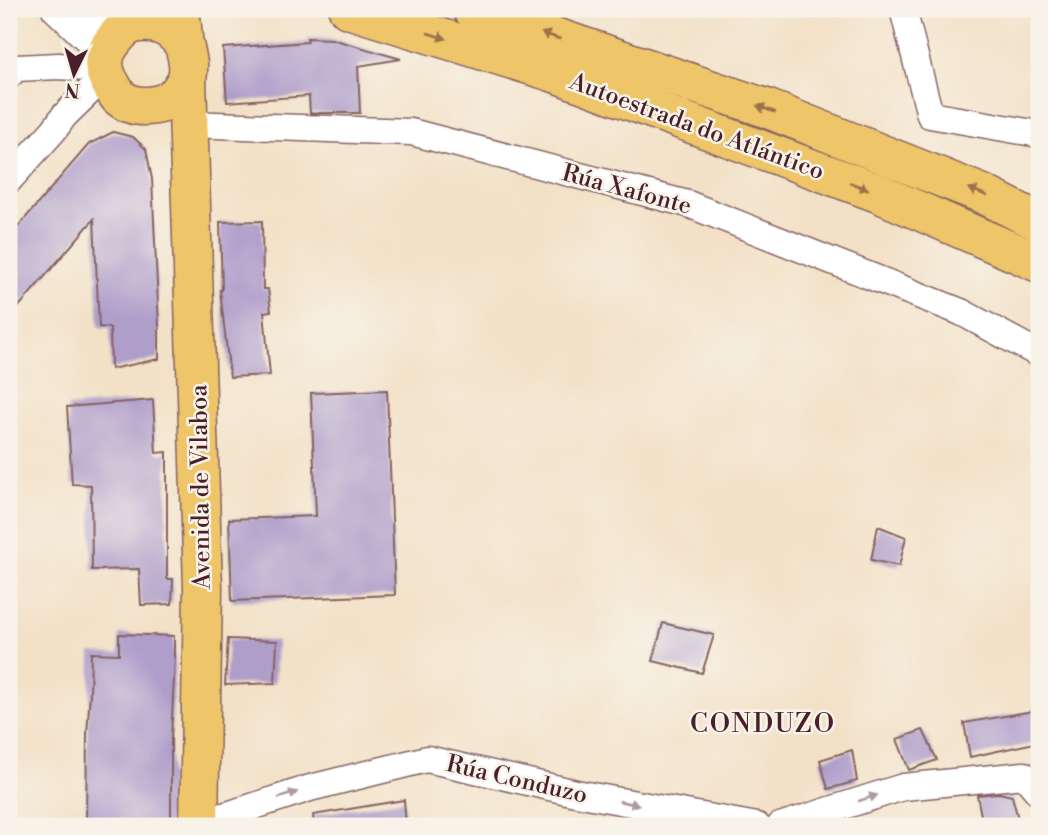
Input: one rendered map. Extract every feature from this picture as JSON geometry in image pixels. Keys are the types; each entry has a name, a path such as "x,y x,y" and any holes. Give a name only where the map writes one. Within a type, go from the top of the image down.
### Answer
{"highway":[{"name":"Autoestrada do Atlántico","path":"348,9 565,77 878,193 1039,262"},
{"name":"Autoestrada do Atlántico","path":"472,9 765,108 983,194 1039,222"},
{"path":"152,22 178,34 178,93 163,104 116,73 135,23 152,22"},
{"name":"Avenida de Vilaboa","path":"178,34 189,136 203,588 199,824"},
{"path":"116,73 165,123 189,136"}],"street":[{"path":"58,9 116,73"},
{"path":"58,9 116,73"},
{"path":"903,9 930,115 1039,134"},
{"path":"9,75 17,68 58,66 116,73"},
{"path":"9,180 64,116 116,73"},
{"name":"Rúa Xafonte","path":"189,136 411,132 688,204 961,312 1039,354"},
{"name":"Rúa Conduzo","path":"199,824 310,788 427,759 576,793 757,826"},
{"path":"780,826 904,787 1034,777"}],"building":[{"path":"307,38 332,39 401,59 358,66 360,113 310,113 309,96 227,102 223,48 308,42"},
{"path":"113,132 133,137 146,149 152,179 159,359 111,369 110,328 99,327 94,219 9,318 9,237 89,144"},
{"path":"262,221 263,289 268,289 271,311 264,312 270,375 230,377 220,290 220,222"},
{"path":"387,390 395,595 232,601 229,519 316,516 311,393"},
{"path":"153,400 156,453 167,452 167,579 173,579 172,604 141,605 139,569 92,570 91,485 72,484 67,407"},
{"path":"878,526 906,537 899,566 871,560"},
{"path":"663,623 714,635 702,673 653,661"},
{"path":"119,634 174,636 171,826 86,826 91,653 119,654"},
{"path":"228,639 277,641 275,683 225,685"},
{"path":"1039,710 1039,742 970,757 964,723"},
{"path":"923,730 937,760 909,770 897,739"},
{"path":"852,750 857,781 828,789 820,760"},
{"path":"999,793 1012,796 1020,826 983,826 977,795"},
{"path":"404,800 406,826 314,826 313,815"}],"district":[{"name":"CONDUZO","path":"763,723"}]}
